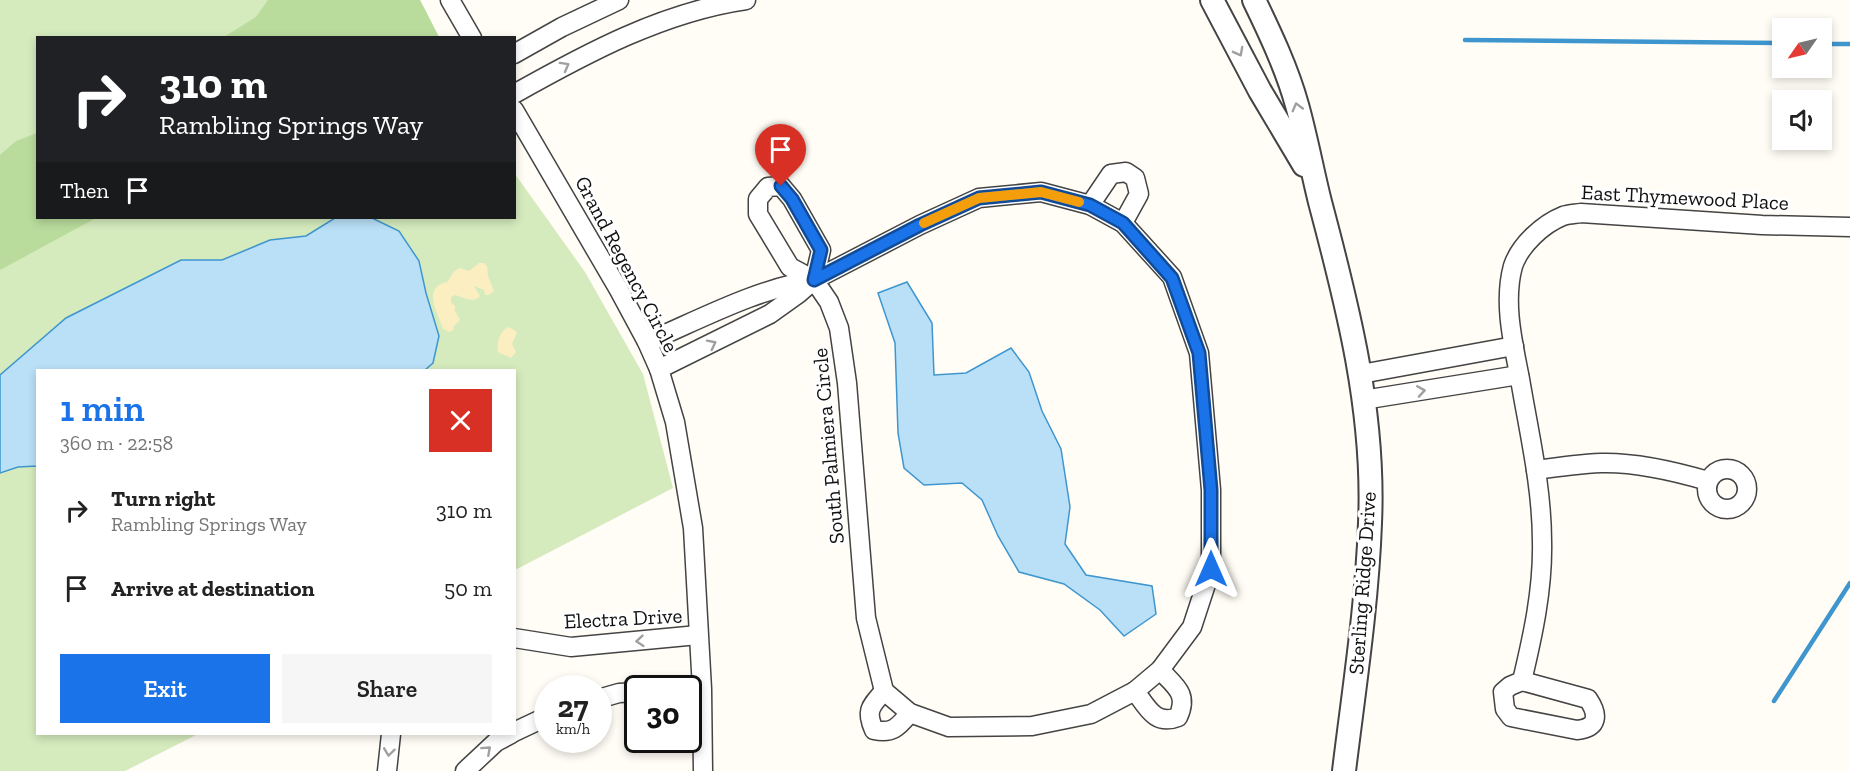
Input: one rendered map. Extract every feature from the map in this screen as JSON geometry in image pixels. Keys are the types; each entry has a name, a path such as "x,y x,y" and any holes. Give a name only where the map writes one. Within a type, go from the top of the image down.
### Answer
{"street":[{"path":"450,0 471,36"},
{"path":"516,53 562,27 619,0"},
{"path":"516,93 580,57 653,25 725,3 746,0"},
{"name":"Sterling Ridge Drive","path":"1212,0 1260,91 1316,184"},
{"name":"Sterling Ridge Drive","path":"1254,0 1281,60 1296,103 1346,300 1361,374 1369,463 1371,522 1344,771"},
{"name":"Grand Regency Circle","path":"516,113 619,290 659,369 675,422 693,528 698,636 696,675"},
{"path":"1090,205 1111,174 1126,172 1135,178 1139,194 1123,223"},
{"path":"781,186 792,199 821,250 814,280 790,267 758,214 758,199 768,187 781,186"},
{"path":"659,369 770,314 814,280 920,225 979,198 1041,192 1090,205 1123,223 1172,278 1199,353 1211,490 1211,569 1192,627 1160,669 1135,691 1091,714 1032,726 950,727 910,712 884,691 870,707 868,718 874,730 884,732 897,728 910,712"},
{"name":"East Thymewood Place","path":"1522,681 1534,628 1540,583 1542,541 1536,470 1514,346 1509,302 1514,264 1522,248 1547,225 1564,215 1581,213 1762,225 1850,227"},
{"path":"646,342 761,293 814,280"},
{"name":"South Palmiera Circle","path":"814,280 828,302 839,328 847,383 866,618 884,691"},
{"path":"1361,374 1514,346"},
{"path":"1363,400 1519,375"},
{"path":"1536,470 1600,463 1623,464 1681,473 1708,481"},
{"name":"Electra Drive","path":"516,638 571,647 698,636"},
{"path":"1135,691 1155,717 1168,721 1178,717 1184,706 1181,692 1160,669"},
{"path":"1522,681 1588,699 1594,708 1593,724 1587,729 1577,730 1511,717 1505,709 1503,692 1522,681"},
{"path":"516,732 534,723"},
{"path":"387,771 391,735"},
{"path":"465,771 496,742 509,735"},
{"name":"Grand Regency Circle","path":"701,753 703,771"}],"green space":[{"path":"0,0 420,0 438,36 36,36 36,219 516,219 516,175 585,272 643,374 673,488 516,569 516,369 36,369 36,735 196,735 125,771 0,771"},
{"path":"268,0 420,0 438,36 226,36 256,17"},
{"path":"36,133 36,219 94,219 0,270 0,155 16,141"}],"sand":[{"path":"479,263 487,266 494,291 485,295 484,290 474,286 480,296 474,300 455,295 451,297 451,302 460,320 450,332 443,329 433,301 435,289 447,282 457,269 469,271"},
{"path":"509,327 517,332 512,344 516,352 511,358 498,352 498,341 501,334"}],"water":[{"path":"333,219 374,219 399,231 419,261 439,336 433,363 426,369 36,369 36,466 18,467 0,473 0,375 66,318 181,260 222,260 270,240 306,236"},
{"path":"907,282 932,323 934,375 966,373 1011,348 1029,372 1042,411 1061,449 1070,507 1065,544 1086,575 1152,586 1156,614 1124,636 1100,610 1064,584 1019,572 998,536 982,500 962,483 924,485 904,468 898,433 895,343 878,293"}],"waterway":[{"path":"1465,40 1772,43"},
{"path":"1832,44 1850,44"},
{"path":"1774,701 1850,583"}],"slow traffic":[{"path":"924,223 979,198 1041,192 1079,202"}],"route":[{"path":"781,186 792,199 821,250 814,280 920,225 979,198 1041,192 1090,205 1123,223 1172,278 1199,353 1211,490 1211,569"}]}
